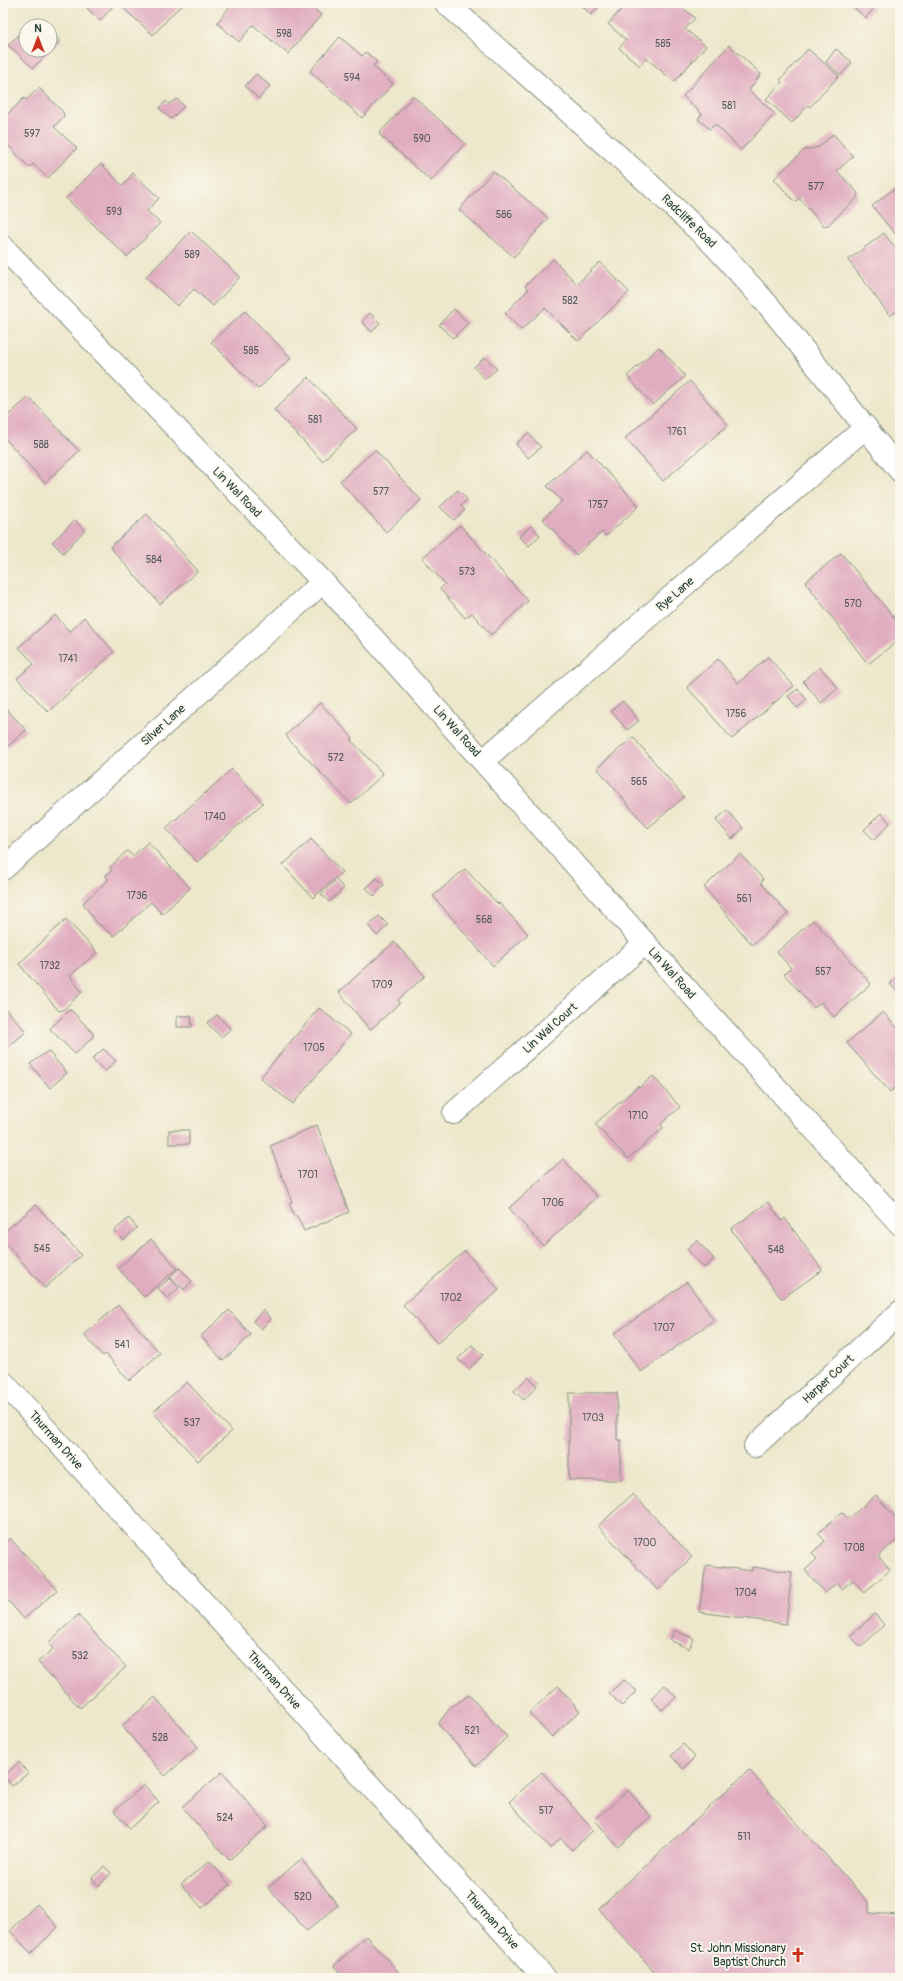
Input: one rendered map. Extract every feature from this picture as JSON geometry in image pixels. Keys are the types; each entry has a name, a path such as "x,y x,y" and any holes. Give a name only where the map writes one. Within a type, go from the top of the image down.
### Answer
{"street":[{"name":"Radcliffe Road","path":"446,3 643,178 713,244 769,306 900,471"},
{"name":"Lin Wal Road","path":"3,247 323,582 484,760 645,943 900,1224"},
{"name":"Rye Lane","path":"484,760 866,427"},
{"name":"Silver Lane","path":"3,869 323,582"},
{"name":"Lin Wal Court","path":"454,1113 645,943"},
{"name":"Harper Court","path":"755,1446 900,1312"},
{"name":"Thurman Drive","path":"3,1382 545,1978"}],"building":[{"path":"92,3 110,3 113,6 100,21 87,8"},
{"path":"125,3 185,3 179,9 178,8 153,35 122,7"},
{"path":"230,3 307,3 321,15 288,54 253,25 239,42 217,23 231,5"},
{"path":"579,3 602,3 591,15"},
{"path":"627,3 658,3 663,7 667,3 677,3 695,18 685,29 706,46 674,82 646,58 640,66 619,48 626,40 608,24"},
{"path":"849,3 878,3 866,18"},
{"path":"18,36 18,54 8,45"},
{"path":"340,37 362,56 366,52 377,62 373,66 393,84 362,118 310,71"},
{"path":"729,45 761,74 749,90 775,114 741,150 715,124 710,129 698,119 702,114 683,96"},
{"path":"808,49 839,76 810,107 808,105 792,123 766,99 782,82 780,80"},
{"path":"836,49 852,62 841,75 826,62"},
{"path":"22,58 43,58 33,68"},
{"path":"3,67 9,72 3,78"},
{"path":"256,74 270,86 259,99 245,86"},
{"path":"39,88 63,112 64,116 54,127 77,148 48,178 33,164 30,168 3,140 3,119 24,98 26,100"},
{"path":"413,96 465,143 431,181 379,134"},
{"path":"177,99 184,106 171,119 159,108 166,101 169,104"},
{"path":"833,134 853,156 837,171 858,193 857,198 828,225 824,226 799,198 795,202 774,179 804,150 819,147"},
{"path":"101,164 123,186 133,173 159,198 147,211 160,223 127,257 66,198"},
{"path":"493,171 548,218 514,257 459,210"},
{"path":"900,184 900,230 895,234 872,206"},
{"path":"191,231 240,277 213,306 194,289 177,306 146,277"},
{"path":"884,233 900,254 900,309 890,316 848,260"},
{"path":"553,259 577,284 600,262 629,292 578,341 545,308 521,330 505,313 528,290 525,286"},
{"path":"454,309 468,323 453,338 439,325"},
{"path":"245,311 291,358 258,389 211,342"},
{"path":"370,313 380,323 372,332 362,322"},
{"path":"659,347 685,376 653,405 627,376"},
{"path":"485,357 497,369 485,379 474,367"},
{"path":"308,377 357,429 322,461 274,410"},
{"path":"690,381 728,425 663,481 625,438"},
{"path":"29,397 79,451 45,483 3,436 3,420"},
{"path":"528,433 541,447 528,458 516,444"},
{"path":"375,450 421,500 386,532 340,481"},
{"path":"587,450 639,506 606,536 602,532 576,555 543,519 562,501 547,486"},
{"path":"458,490 467,499 461,506 465,510 454,520 440,507"},
{"path":"147,514 198,571 160,604 110,547"},
{"path":"75,520 85,530 63,553 52,542"},
{"path":"460,525 528,601 491,635 472,613 465,618 440,589 445,584 422,558"},
{"path":"531,526 540,535 529,546 519,537"},
{"path":"841,553 900,625 900,639 868,664 805,582"},
{"path":"55,615 70,632 84,617 114,652 48,712 17,678 34,664 19,647"},
{"path":"768,657 794,686 732,739 687,687 718,659 738,683"},
{"path":"820,667 838,688 821,703 803,681"},
{"path":"798,689 807,700 797,708 788,696"},
{"path":"623,701 639,721 627,730 611,711"},
{"path":"320,703 353,738 351,740 383,774 351,804 289,740 286,735"},
{"path":"3,705 26,730 3,751"},
{"path":"633,737 684,797 648,828 597,768"},
{"path":"232,769 263,803 197,862 166,828"},
{"path":"727,810 743,828 732,839 716,820"},
{"path":"881,813 890,823 874,840 864,830"},
{"path":"311,839 342,872 313,898 283,865"},
{"path":"148,842 190,888 162,914 151,902 114,936 96,922 83,903 108,880 106,875 112,870 110,867 127,851 133,856"},
{"path":"740,854 763,879 761,883 788,914 752,945 704,887"},
{"path":"465,869 528,934 493,966 433,896"},
{"path":"377,878 384,885 374,896 366,888"},
{"path":"336,880 344,888 329,902 321,894"},
{"path":"379,916 388,925 377,936 368,925"},
{"path":"66,919 95,950 96,953 70,976 82,992 63,1010 59,1011 19,964"},
{"path":"813,920 871,984 834,1017 821,1002 814,1008 784,974 791,968 777,952"},
{"path":"394,942 425,976 398,1000 400,1003 370,1030 339,992"},
{"path":"900,975 900,995 890,984"},
{"path":"3,1006 26,1032 3,1051"},
{"path":"319,1008 351,1034 293,1104 260,1078"},
{"path":"69,1010 71,1010 93,1033 93,1037 75,1054 50,1029"},
{"path":"883,1012 900,1031 900,1093 895,1088 890,1092 847,1043"},
{"path":"217,1015 231,1029 221,1037 207,1023"},
{"path":"177,1016 191,1016 192,1027 177,1027"},
{"path":"103,1049 116,1061 105,1071 92,1059"},
{"path":"48,1051 67,1073 50,1088 30,1064"},
{"path":"653,1076 680,1107 661,1124 663,1128 628,1159 595,1124 638,1086 639,1088"},
{"path":"317,1125 349,1212 304,1231 297,1216 294,1216 289,1203 292,1202 270,1146"},
{"path":"169,1130 189,1130 189,1144 169,1144"},
{"path":"563,1159 597,1197 543,1246 509,1208"},
{"path":"768,1202 782,1221 785,1218 822,1270 783,1298 780,1297 731,1229"},
{"path":"36,1205 81,1255 45,1288 3,1240 3,1233"},
{"path":"129,1218 137,1228 123,1240 114,1231"},
{"path":"151,1239 177,1268 144,1297 118,1268"},
{"path":"697,1240 714,1259 704,1268 687,1249"},
{"path":"465,1251 499,1290 437,1343 403,1305"},
{"path":"179,1268 192,1281 184,1290 170,1277"},
{"path":"170,1278 179,1288 167,1299 158,1288"},
{"path":"687,1282 714,1320 641,1372 614,1334"},
{"path":"118,1305 160,1353 129,1381 106,1354 103,1356 84,1335"},
{"path":"229,1310 251,1335 223,1361 201,1336"},
{"path":"263,1310 271,1319 261,1329 253,1321"},
{"path":"472,1345 483,1355 469,1369 458,1359"},
{"path":"528,1377 537,1386 524,1400 514,1391"},
{"path":"187,1382 232,1431 198,1461 153,1412"},
{"path":"569,1393 617,1393 617,1440 621,1440 621,1480 569,1480"},
{"path":"633,1494 692,1557 658,1590 598,1526"},
{"path":"876,1495 900,1523 900,1537 878,1556 890,1570 864,1593 853,1580 842,1589 837,1583 825,1593 805,1570 817,1559 812,1553 825,1541 818,1533 842,1512 848,1519"},
{"path":"10,1538 57,1590 24,1619 3,1595 3,1544"},
{"path":"706,1565 752,1571 752,1567 792,1572 786,1624 699,1612"},
{"path":"875,1614 884,1625 861,1647 850,1636"},
{"path":"78,1615 126,1667 80,1708 38,1662 53,1649 48,1643"},
{"path":"675,1630 694,1639 689,1649 670,1640"},
{"path":"624,1680 637,1691 622,1706 609,1693"},
{"path":"665,1685 676,1697 662,1710 651,1698"},
{"path":"558,1686 580,1711 552,1737 529,1713"},
{"path":"469,1695 507,1737 476,1766 438,1724 450,1708"},
{"path":"155,1697 198,1747 165,1776 122,1726"},
{"path":"683,1744 695,1757 683,1769 671,1756"},
{"path":"19,1762 28,1773 12,1786 4,1776"},
{"path":"749,1770 869,1903 869,1913 900,1915 900,1978 660,1978 599,1909"},
{"path":"222,1772 268,1826 229,1860 182,1807"},
{"path":"542,1772 593,1830 572,1850 561,1838 550,1848 509,1802"},
{"path":"144,1785 159,1802 130,1828 114,1811"},
{"path":"628,1790 651,1817 618,1847 595,1820"},
{"path":"301,1859 338,1905 307,1931 268,1888"},
{"path":"210,1861 230,1885 202,1908 181,1884"},
{"path":"104,1866 111,1873 99,1886 92,1878"},
{"path":"37,1904 58,1927 31,1953 10,1931"},
{"path":"366,1936 404,1978 345,1978 334,1966"}],"place":[{"name":"St. John Missionary Baptist Church","path":"798,1955"}]}
